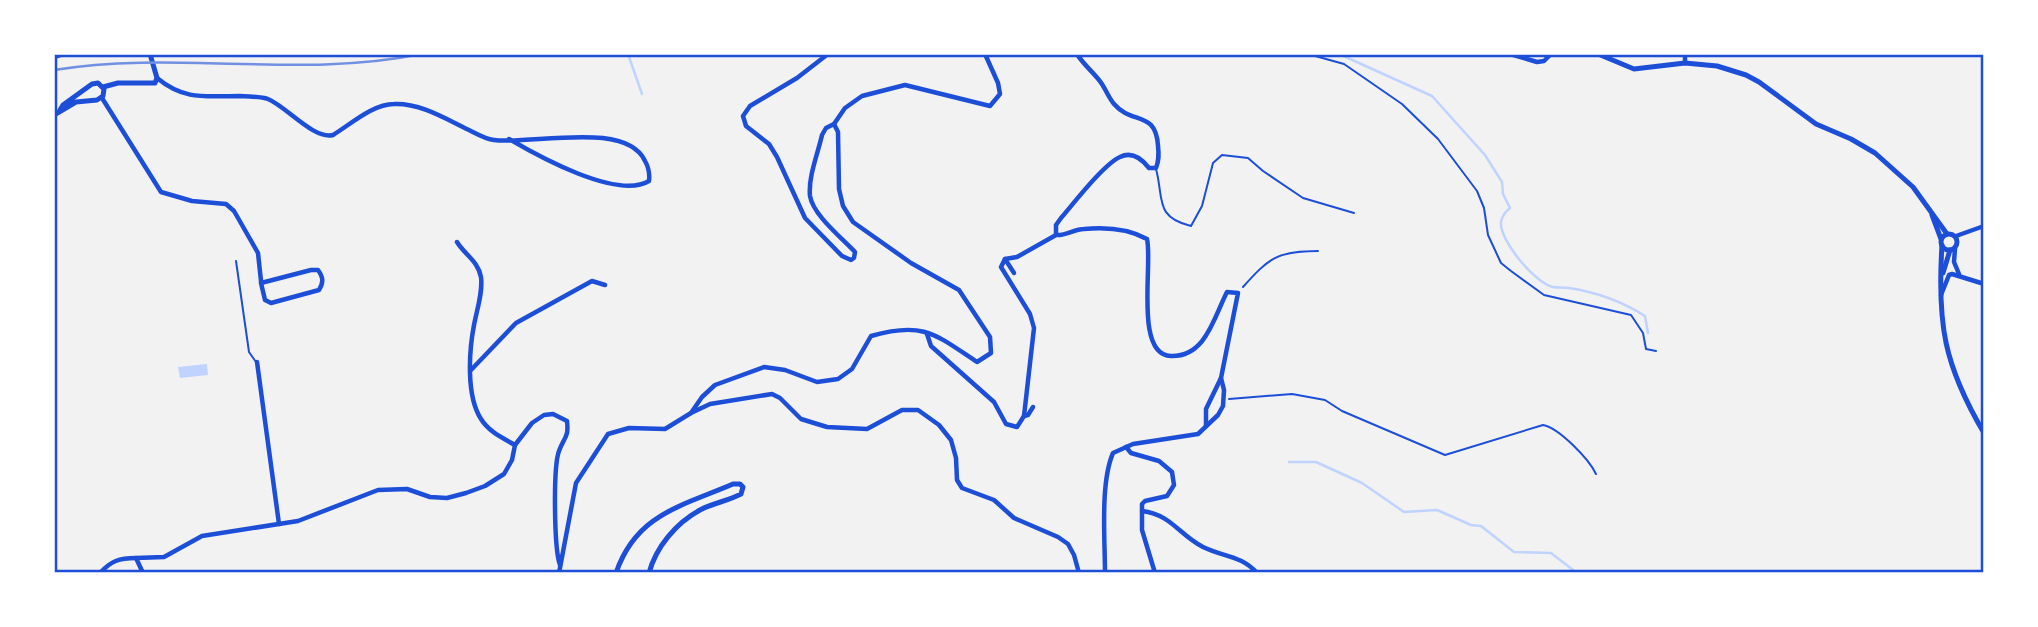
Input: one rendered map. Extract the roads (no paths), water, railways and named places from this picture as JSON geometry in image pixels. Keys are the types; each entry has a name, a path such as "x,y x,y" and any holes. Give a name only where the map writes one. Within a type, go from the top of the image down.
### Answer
{"main road":[{"path":"60,110 63,105 95,83 103,87 118,83 155,83 157,78 150,54"},
{"path":"1598,54 1633,69 1685,63 1717,66 1734,71 1759,82 1816,124 1869,148 1895,169 1928,206 1947,234 1956,236 1958,243 1941,280"},
{"path":"54,115 76,102 102,98 103,87"},
{"path":"88,88 88,96 92,100"},
{"path":"1928,206 1941,243 1942,326 1952,371 1984,433"},
{"path":"1941,243 1947,234"},
{"path":"1941,243 1953,249"},
{"path":"616,573 622,557 642,528 674,507 733,484 743,487 741,494 698,511 680,525 662,544 653,558 649,573"}],"street":[{"path":"54,57 63,54"},
{"path":"828,54 797,78 750,106 743,116 746,125 769,144 777,157 805,218 843,257 851,260 855,257 855,252 829,227 810,199 810,188 826,128 834,124 845,108 863,96 905,85 990,106 1000,94 985,54"},
{"path":"1056,235 1056,225 1061,218 1121,156 1132,155 1142,159 1149,168 1156,168 1159,160 1154,127 1145,119 1135,117 1114,105 1101,81 1077,54"},
{"path":"1510,54 1536,62 1545,61 1551,54"},
{"path":"1685,54 1685,63"},
{"path":"157,78 186,95 267,99 326,137 373,110 394,104 420,108 484,137 595,138 628,144 641,153 650,173 649,181 631,185 588,178 509,139"},
{"path":"102,98 161,192 192,201 226,204 234,211 258,253 261,283 265,300 271,303 319,290 322,276 318,270 311,270 261,283"},
{"path":"691,413 715,385 764,367 785,370 817,382 838,379 852,369 871,336 890,331 912,328 944,341 977,362 991,353 990,337 959,290 911,263 853,222 843,206 839,189 838,132 834,124"},
{"path":"1956,236 1984,226"},
{"path":"1005,259 1017,257 1056,235 1063,236 1084,229 1133,231 1147,239 1150,251 1146,317 1155,347 1165,356 1192,351 1216,321 1227,292 1238,293 1221,378 1209,399 1206,426"},
{"path":"457,242 478,267 481,277 469,349 475,403 481,419 494,433 515,445"},
{"path":"1953,249 1954,262 1962,277"},
{"path":"1017,257 1020,265"},
{"path":"1005,259 1001,267 1030,314 1034,328 1024,416"},
{"path":"1005,259 1014,273"},
{"path":"1940,297 1950,275 1957,274 1981,283"},
{"path":"471,370 516,323 593,281 605,285"},
{"path":"926,333 931,346 994,402 1006,424 1017,426 1033,407"},
{"path":"257,362 279,524"},
{"path":"1105,573 1104,531 1108,465 1113,453 1145,442 1198,434 1218,415 1224,400 1221,378"},
{"path":"559,573 576,483 608,434 629,428 665,429 710,404 772,394 780,398 801,419 827,427 867,429 902,410 918,410 939,425 951,440 956,458 957,480 962,488 993,500 1014,518 1068,544 1079,573"},
{"path":"100,573 110,562 124,558 164,557 202,536 298,522 378,490 407,489 430,498 447,498 466,493 485,486 504,474 512,460 515,445 532,423 544,415 553,414 567,421 569,434 558,452 555,534 560,565"},
{"path":"1126,447 1131,453 1159,461 1172,472 1174,485 1167,496 1142,504 1142,530 1155,573"},
{"path":"1142,511 1164,517 1202,546 1245,561 1257,573"},
{"path":"136,558 143,573"}],"lane":[{"path":"1156,168 1160,201 1165,212 1175,222 1191,226 1202,206 1213,163 1222,155 1248,158 1303,198 1354,213"},
{"path":"236,261 249,352 257,362"}],"water":[{"path":"207,364 208,375 180,378 178,367"}],"waterway":[{"path":"628,54 642,94"},
{"path":"1339,54 1432,96 1485,155 1502,182 1503,194 1510,208 1501,222 1502,230 1520,260 1537,278 1553,287 1589,292 1628,306 1645,316 1648,333"},
{"path":"1289,462 1316,462 1362,483 1404,512 1437,510 1471,525 1481,526 1514,552 1551,553 1577,573"}],"railway":[{"path":"54,70 145,63 330,64 421,54"}]}
